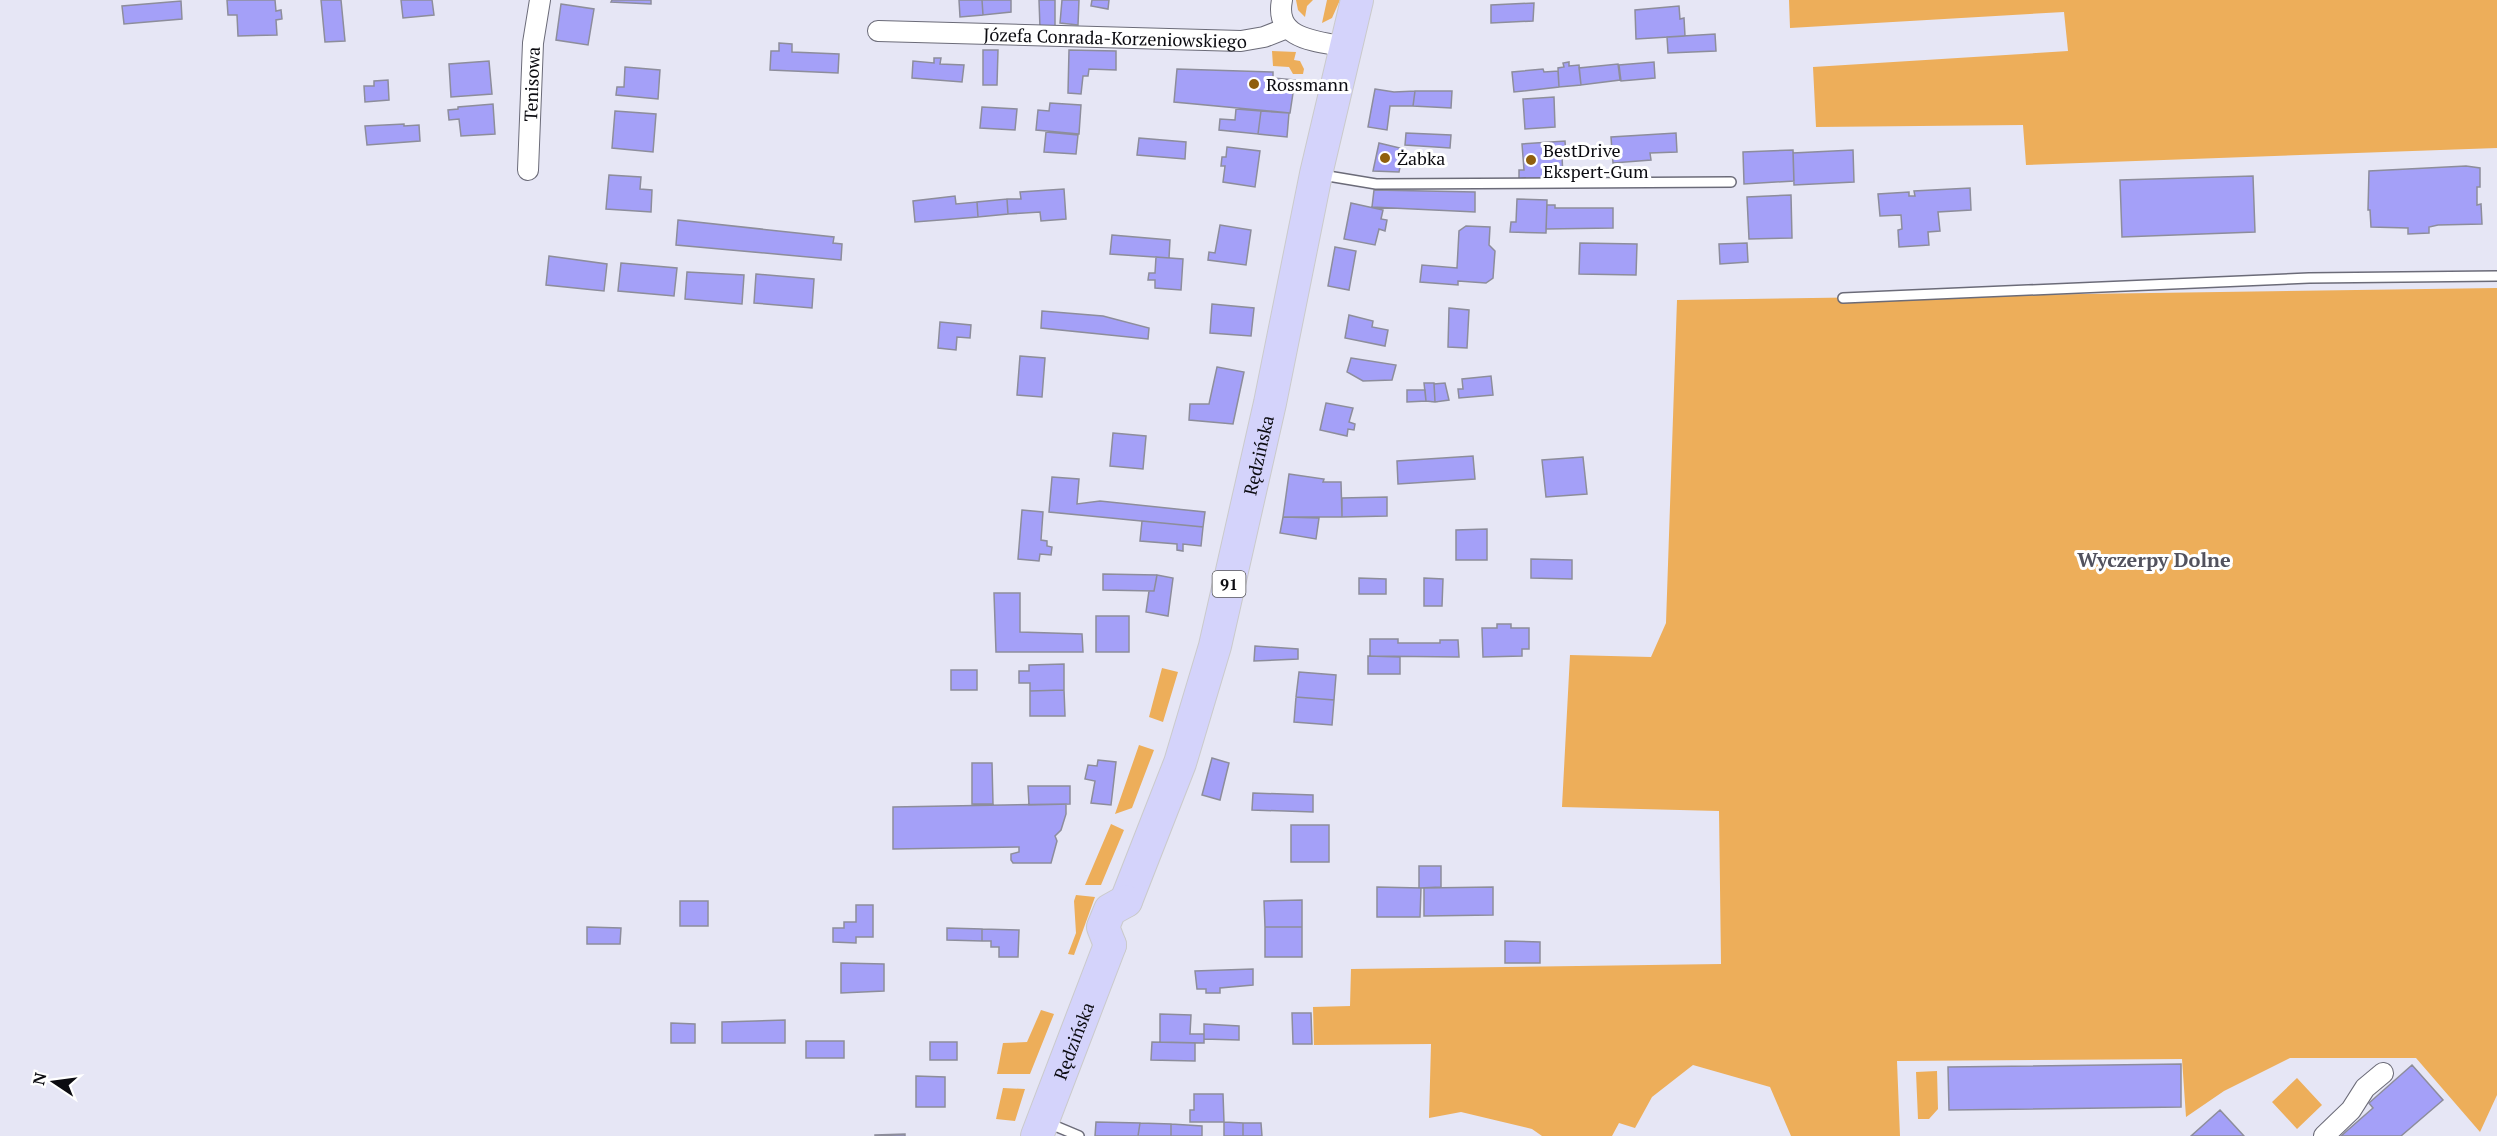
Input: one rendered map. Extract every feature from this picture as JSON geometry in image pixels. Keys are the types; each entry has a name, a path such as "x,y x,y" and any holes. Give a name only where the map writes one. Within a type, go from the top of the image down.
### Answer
{"main road":[{"name":"Rędzińska","path":"1040,1128 1110,945 1103,927 1110,910 1126,902 1180,762 1215,646 1270,403 1316,174 1357,0"}],"street":[{"name":"Tenisowa","path":"528,170 533,43 540,0"},
{"path":"1282,0 1280,10 1282,19 1287,28 1297,36 1346,47"},
{"name":"Józefa Conrada-Korzeniowskiego","path":"878,31 1241,41 1264,37 1287,28"},
{"path":"2324,1136 2351,1110 2365,1088 2383,1072"}],"lane":[{"path":"1316,174 1376,184 1731,182"},
{"path":"1842,298 2309,278 2497,276"},
{"path":"1040,1128 1079,1136"}],"shaded area":[{"path":"1296,0 1313,0 1307,6 1305,17 1298,10"},
{"path":"1327,0 1340,0 1332,18 1322,23"},
{"path":"1789,0 2497,0 2497,148 2026,165 2023,125 1816,127 1813,67 2068,51 2064,12 1790,28"},
{"path":"1272,51 1296,52 1294,60 1300,61 1304,69 1303,74 1293,74 1289,67 1273,66"},
{"path":"2497,288 2497,1095 2480,1132 2416,1058 2290,1058 2224,1091 2186,1117 2182,1059 1897,1061 1900,1136 1791,1136 1770,1087 1693,1065 1652,1097 1635,1128 1619,1123 1612,1136 1542,1136 1532,1129 1461,1112 1429,1118 1431,1044 1314,1045 1313,1007 1350,1006 1351,969 1721,964 1719,811 1562,807 1570,655 1651,657 1666,623 1677,300"},
{"path":"1162,668 1178,672 1163,722 1149,717"},
{"path":"1139,745 1154,750 1132,808 1115,814"},
{"path":"1111,824 1124,830 1101,885 1085,885"},
{"path":"1076,895 1095,897 1074,955 1068,954 1076,933 1074,901"},
{"path":"1041,1010 1054,1014 1030,1074 997,1074 1003,1043 1027,1042"},
{"path":"1937,1071 1938,1109 1929,1119 1918,1119 1916,1072"},
{"path":"2297,1078 2322,1105 2297,1129 2272,1102"},
{"path":"1003,1088 1025,1089 1015,1121 996,1119"}],"building":[{"path":"227,0 275,0 276,11 281,10 282,19 276,20 277,35 238,36 237,15 228,15"},
{"path":"321,0 341,0 345,41 325,42"},
{"path":"401,0 432,0 434,15 403,18"},
{"path":"612,0 651,0 651,4 611,2"},
{"path":"959,0 982,0 983,15 960,17"},
{"path":"982,0 1011,0 1011,12 983,15"},
{"path":"1039,0 1055,0 1055,28 1040,28"},
{"path":"1062,0 1079,0 1078,25 1060,23"},
{"path":"1092,0 1109,0 1108,9 1091,6"},
{"path":"181,1 182,19 124,24 122,6"},
{"path":"1534,3 1533,21 1491,23 1491,5"},
{"path":"561,4 594,9 588,45 556,40"},
{"path":"1679,6 1680,19 1684,18 1685,36 1636,39 1635,10"},
{"path":"1715,34 1716,51 1668,53 1667,37"},
{"path":"779,43 792,44 792,52 839,54 838,73 770,70 771,51 779,51"},
{"path":"983,50 998,50 997,85 983,85"},
{"path":"1069,50 1116,51 1116,70 1089,69 1088,76 1083,76 1081,94 1068,93"},
{"path":"934,58 941,58 940,64 964,65 962,82 912,78 913,61 934,63"},
{"path":"489,61 492,94 451,97 449,64"},
{"path":"1569,62 1569,66 1579,65 1581,85 1559,87 1558,68 1564,67 1563,63"},
{"path":"1654,62 1655,78 1621,81 1619,65"},
{"path":"1618,64 1620,80 1581,85 1579,68"},
{"path":"625,67 660,70 658,99 616,95 617,87 624,87"},
{"path":"1177,69 1273,72 1273,78 1295,80 1290,113 1174,102"},
{"path":"1543,69 1544,72 1558,71 1559,87 1514,92 1512,72"},
{"path":"388,80 389,100 365,102 364,86 374,86 374,81"},
{"path":"1375,89 1394,92 1415,91 1413,106 1390,106 1387,130 1368,127"},
{"path":"1415,91 1452,91 1451,108 1413,106"},
{"path":"1554,97 1555,127 1525,129 1523,99"},
{"path":"1050,103 1081,105 1079,134 1036,130 1038,110 1049,111"},
{"path":"493,104 495,134 461,136 459,119 449,120 448,110"},
{"path":"982,107 1017,109 1015,130 980,128"},
{"path":"1236,109 1261,111 1258,134 1219,130 1220,119 1235,120"},
{"path":"615,111 656,114 653,152 612,148"},
{"path":"1261,111 1289,113 1287,137 1258,134"},
{"path":"404,124 404,126 419,125 420,141 367,145 365,126"},
{"path":"1046,132 1078,135 1076,154 1044,152"},
{"path":"1406,133 1451,135 1450,148 1405,145"},
{"path":"1676,133 1677,152 1650,153 1651,160 1613,163 1611,137"},
{"path":"1139,138 1186,142 1185,159 1137,155"},
{"path":"1565,141 1566,156 1562,156 1563,177 1519,179 1519,170 1524,170 1522,144"},
{"path":"1379,143 1404,149 1402,154 1406,155 1404,163 1401,162 1399,172 1373,171"},
{"path":"1227,147 1260,151 1255,187 1223,182 1225,166 1221,166 1222,157 1226,157"},
{"path":"1793,150 1794,181 1744,184 1743,152"},
{"path":"1853,150 1854,182 1794,185 1793,153"},
{"path":"2466,166 2480,168 2477,205 2481,204 2482,224 2438,225 2429,227 2429,233 2408,234 2408,228 2371,227 2370,210 2368,210 2369,171"},
{"path":"609,175 641,177 640,189 652,190 651,212 606,209"},
{"path":"2253,176 2255,232 2122,237 2120,180"},
{"path":"1970,188 1971,210 1938,212 1940,231 1928,232 1929,245 1899,247 1898,230 1902,229 1901,215 1880,216 1878,194 1909,192 1909,196 1915,196 1914,191"},
{"path":"1064,189 1066,219 1041,221 1040,212 1008,214 1007,199 1021,199 1020,192"},
{"path":"1374,190 1475,192 1475,212 1372,207"},
{"path":"1791,195 1792,238 1749,239 1747,197"},
{"path":"955,196 956,204 977,202 978,217 915,222 913,201"},
{"path":"1007,199 1008,214 978,217 977,202"},
{"path":"1517,199 1547,200 1546,233 1510,232 1511,222 1516,222"},
{"path":"1351,203 1383,210 1381,219 1387,220 1385,231 1379,229 1375,245 1344,239"},
{"path":"1547,205 1555,205 1555,208 1613,208 1613,228 1546,229"},
{"path":"678,220 834,237 833,243 842,244 841,260 676,245"},
{"path":"1220,225 1251,230 1246,265 1208,260 1209,252 1215,253"},
{"path":"1466,226 1490,227 1489,245 1495,251 1493,278 1486,283 1458,281 1458,285 1420,282 1422,265 1457,268 1459,231"},
{"path":"1112,235 1170,240 1169,258 1110,254"},
{"path":"1580,243 1637,244 1636,275 1579,274"},
{"path":"1747,243 1748,262 1720,264 1719,244"},
{"path":"1335,247 1356,251 1349,290 1328,286"},
{"path":"549,256 607,264 604,291 546,285"},
{"path":"1156,257 1183,259 1181,290 1155,288 1155,280 1148,280 1149,273 1155,273"},
{"path":"621,263 677,268 674,296 618,291"},
{"path":"687,272 744,275 742,304 685,299"},
{"path":"756,274 814,279 812,308 754,303"},
{"path":"1212,304 1254,308 1251,336 1210,333"},
{"path":"1449,308 1469,310 1467,348 1448,347"},
{"path":"1042,311 1103,316 1149,328 1148,339 1041,328"},
{"path":"1349,315 1373,321 1372,327 1388,330 1385,346 1345,338"},
{"path":"940,322 971,325 970,338 957,337 956,350 938,348"},
{"path":"1020,356 1045,358 1042,397 1017,395"},
{"path":"1351,358 1396,365 1392,380 1363,381 1347,372"},
{"path":"1217,367 1244,372 1233,424 1189,420 1190,404 1209,404"},
{"path":"1491,376 1493,395 1459,398 1458,389 1463,389 1462,379"},
{"path":"1424,383 1434,383 1435,402 1426,401"},
{"path":"1445,383 1449,400 1435,402 1434,384"},
{"path":"1407,390 1425,390 1426,401 1407,402"},
{"path":"1326,403 1353,408 1349,422 1355,424 1354,430 1348,429 1347,436 1320,430"},
{"path":"1113,433 1146,436 1143,469 1110,466"},
{"path":"1473,456 1475,479 1398,484 1397,461"},
{"path":"1583,457 1587,494 1546,497 1542,460"},
{"path":"1289,474 1324,479 1323,482 1341,482 1342,517 1283,517"},
{"path":"1052,477 1079,479 1077,504 1100,501 1205,512 1203,527 1049,512"},
{"path":"1387,497 1387,516 1342,517 1342,498"},
{"path":"1022,510 1043,512 1041,540 1047,541 1047,546 1052,547 1051,555 1040,554 1039,561 1018,559"},
{"path":"1283,517 1319,518 1316,539 1280,533"},
{"path":"1142,521 1203,527 1201,546 1183,544 1183,551 1177,550 1177,544 1140,541"},
{"path":"1487,529 1487,560 1456,560 1456,530"},
{"path":"1531,559 1572,560 1572,579 1531,578"},
{"path":"1103,574 1157,575 1154,591 1103,590"},
{"path":"1157,575 1173,578 1168,616 1146,612 1149,591 1154,591"},
{"path":"1359,578 1386,579 1386,594 1359,594"},
{"path":"1424,578 1443,579 1442,606 1424,606"},
{"path":"994,593 1020,593 1020,632 1082,634 1083,652 996,652"},
{"path":"1096,616 1129,616 1129,652 1096,652"},
{"path":"1497,624 1511,624 1511,628 1529,628 1529,649 1522,649 1522,656 1483,657 1482,628 1497,628"},
{"path":"1370,639 1398,639 1398,643 1440,643 1440,640 1458,640 1459,657 1370,656"},
{"path":"1255,646 1298,649 1298,659 1254,661"},
{"path":"1368,656 1400,657 1400,674 1368,674"},
{"path":"1064,664 1064,690 1030,691 1030,683 1019,683 1019,671 1029,671 1029,665"},
{"path":"951,670 977,670 977,690 951,690"},
{"path":"1299,672 1336,675 1334,700 1296,697"},
{"path":"1064,690 1065,716 1030,716 1030,691"},
{"path":"1296,697 1334,700 1332,725 1294,722"},
{"path":"1212,758 1229,763 1220,800 1202,795"},
{"path":"1098,760 1116,762 1111,805 1091,803 1095,781 1085,779 1088,765 1097,766"},
{"path":"972,763 992,763 993,804 972,804"},
{"path":"1028,786 1070,786 1070,804 1029,805"},
{"path":"1253,793 1313,795 1313,812 1252,810"},
{"path":"1066,804 1066,814 1061,830 1055,836 1057,841 1051,863 1013,863 1011,854 1019,852 1019,847 893,849 893,807"},
{"path":"1291,825 1329,825 1329,862 1291,862"},
{"path":"1419,866 1441,866 1441,887 1419,888"},
{"path":"1377,887 1421,888 1420,917 1377,917"},
{"path":"1493,887 1493,915 1424,916 1424,888"},
{"path":"1302,900 1302,927 1265,927 1264,901"},
{"path":"680,901 708,901 708,926 680,926"},
{"path":"856,905 873,905 873,937 856,937 856,943 833,942 833,928 844,928 844,922 856,922"},
{"path":"587,927 621,928 620,944 587,944"},
{"path":"1265,927 1302,927 1302,957 1265,957"},
{"path":"947,928 982,929 982,941 947,940"},
{"path":"982,929 1019,930 1018,957 999,957 999,947 991,947 991,941 982,941"},
{"path":"1505,941 1540,942 1540,963 1505,963"},
{"path":"841,963 884,964 884,991 841,993"},
{"path":"1253,969 1253,985 1220,988 1220,993 1206,993 1206,989 1197,989 1195,971"},
{"path":"1292,1013 1311,1013 1312,1044 1293,1044"},
{"path":"1160,1014 1191,1015 1190,1034 1204,1034 1204,1043 1160,1042"},
{"path":"785,1020 785,1043 722,1043 722,1022"},
{"path":"671,1023 695,1024 695,1043 671,1043"},
{"path":"1204,1024 1239,1026 1239,1040 1204,1039"},
{"path":"806,1041 844,1041 844,1058 806,1058"},
{"path":"930,1042 957,1042 957,1060 930,1060"},
{"path":"1152,1042 1195,1043 1195,1061 1151,1060"},
{"path":"2181,1064 2181,1107 1949,1110 1948,1067"},
{"path":"2412,1065 2443,1100 2401,1136 2341,1136 2373,1108 2369,1103"},
{"path":"916,1076 945,1077 945,1107 916,1107"},
{"path":"1194,1094 1223,1094 1224,1122 1190,1122 1190,1110 1194,1110"},
{"path":"2220,1110 2244,1136 2191,1136"},
{"path":"1096,1122 1140,1123 1138,1136 1095,1136"},
{"path":"1224,1122 1243,1123 1243,1136 1224,1136"},
{"path":"1140,1123 1171,1124 1171,1136 1138,1136"},
{"path":"1243,1123 1261,1123 1262,1136 1243,1136"},
{"path":"1171,1124 1202,1126 1202,1136 1171,1136"},
{"path":"905,1134 905,1136 875,1136 875,1135"}],"place":[{"name":"Rossmann","path":"1254,84"},
{"name":"Żabka","path":"1385,158"},
{"name":"BestDrive Ekspert-Gum","path":"1531,160"}],"district":[{"name":"Wyczerpy Dolne","path":"2154,559"}]}
